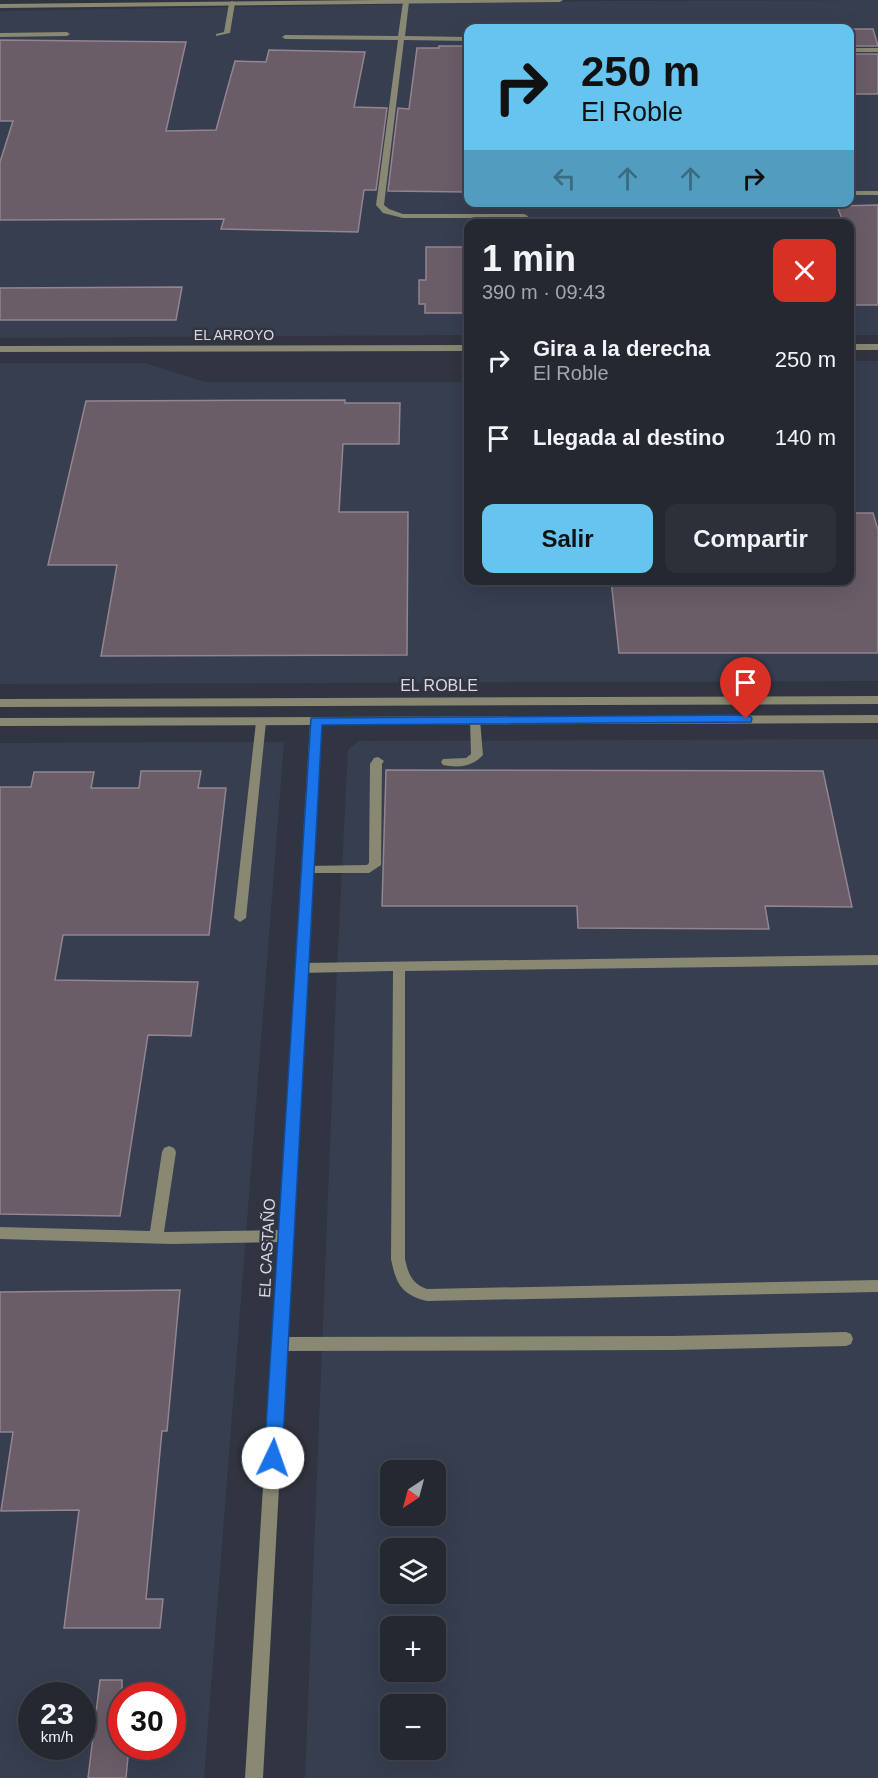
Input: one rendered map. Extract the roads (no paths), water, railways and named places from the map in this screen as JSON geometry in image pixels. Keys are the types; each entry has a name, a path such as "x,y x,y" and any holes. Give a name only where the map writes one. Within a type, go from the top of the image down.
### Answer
{"street":[{"path":"0,6 560,0"},
{"path":"406,2 380,205 386,211 403,216 524,216"},
{"path":"218,35 227,33 232,3"},
{"path":"0,35 67,34"},
{"path":"285,37 464,39"},
{"path":"854,50 878,50"},
{"path":"854,193 878,192"},
{"path":"854,347 878,347"},
{"name":"EL ARROYO","path":"0,350 464,348"},
{"path":"655,700 658,719"},
{"name":"EL ROBLE","path":"0,703 878,700"},
{"path":"0,722 878,719"},
{"path":"447,762 469,762 477,755 475,720"},
{"name":"EL CASTAÑO","path":"254,1778 316,721"},
{"path":"240,918 261,722"},
{"path":"307,870 369,869 375,865 376,764 378,761"},
{"path":"301,968 878,960"},
{"path":"399,966 398,1259 403,1281 415,1293 438,1295 878,1286"},
{"path":"156,1237 169,1152"},
{"path":"0,1233 156,1237 286,1236"},
{"path":"279,1344 673,1343 846,1339"}]}
